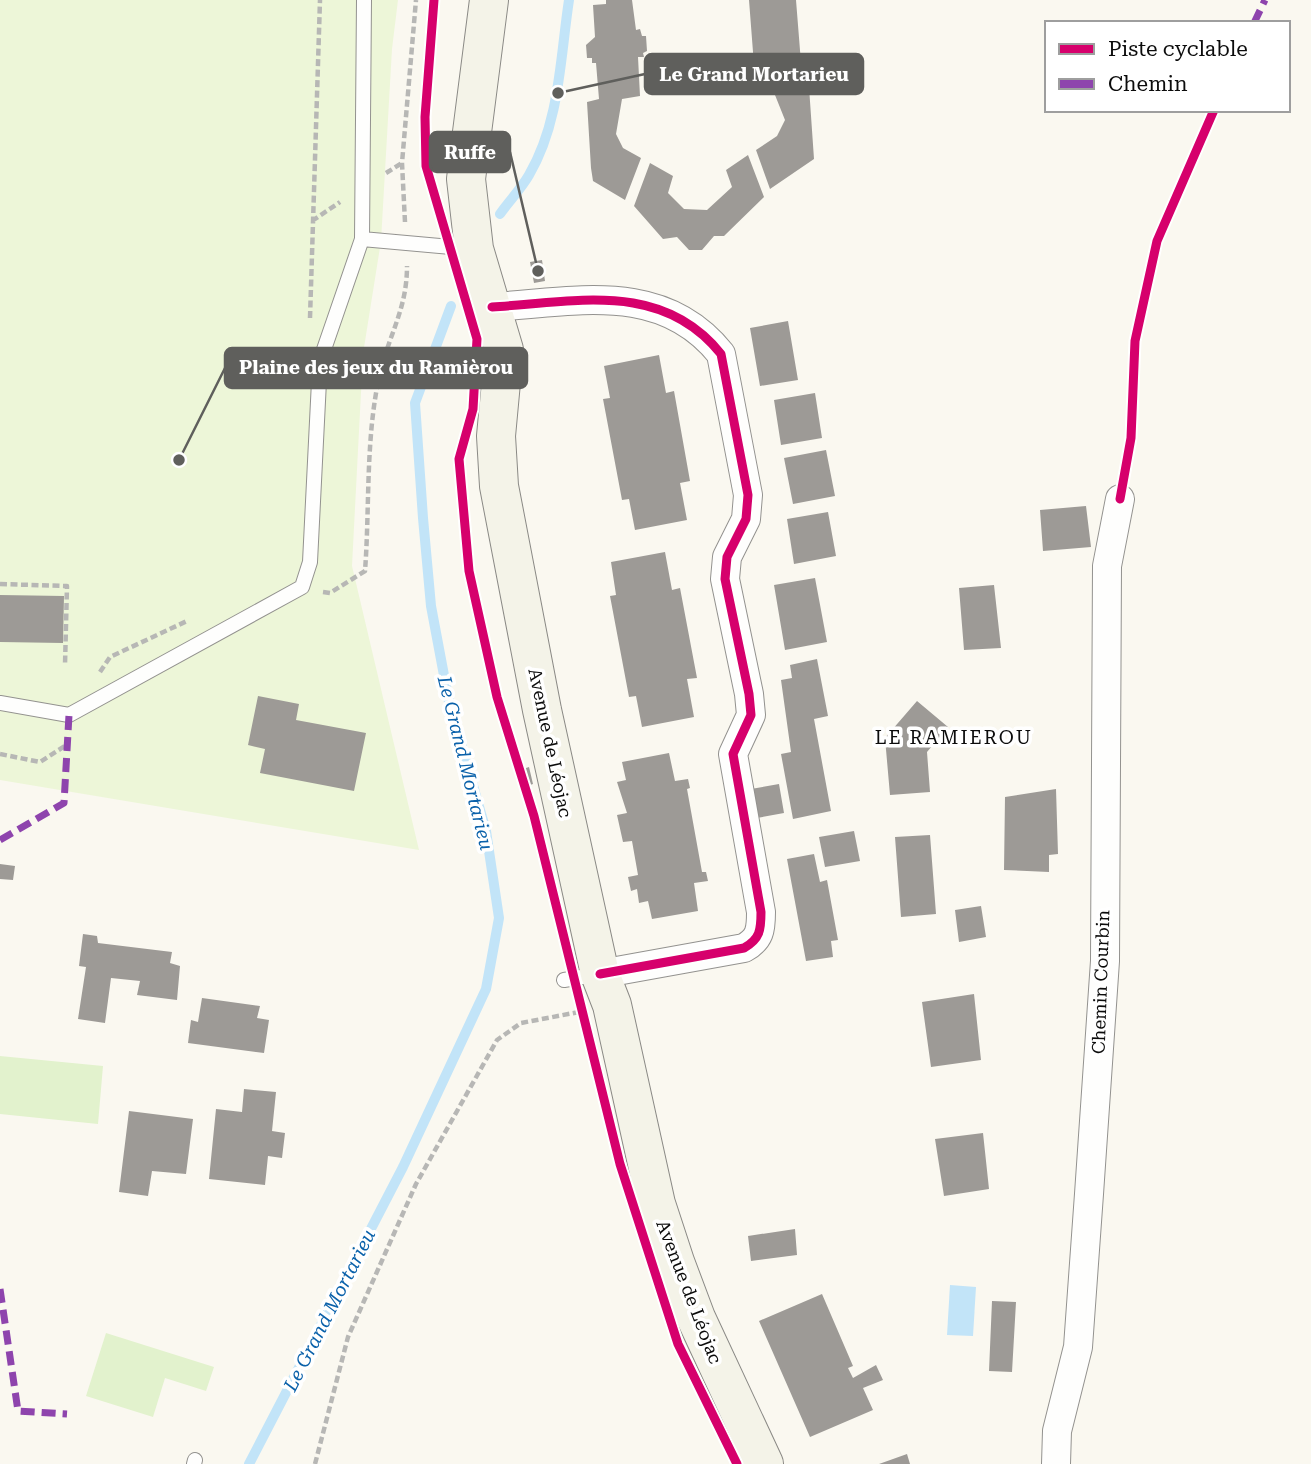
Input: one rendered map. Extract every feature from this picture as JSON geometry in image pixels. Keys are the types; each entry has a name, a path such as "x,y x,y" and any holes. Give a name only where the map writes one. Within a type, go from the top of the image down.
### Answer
{"main road":[{"name":"Avenue de Léojac","path":"489,0 467,179 474,249 504,350 496,436 499,486 544,719 582,977 612,1005 656,1204 675,1262 696,1318 764,1464"}],"street":[{"path":"492,307 618,300 654,305 679,316 707,336 721,354 748,495 746,519 727,556 725,579 749,694 751,715 733,754 761,912 761,931 755,942 744,948 582,977"},
{"name":"Chemin Courbin","path":"1056,1464 1057,1431 1078,1347 1105,961 1107,566 1120,499"}],"lane":[{"path":"0,703 69,715 302,587 310,562 320,360 362,239 364,0"},
{"path":"362,239 474,249"}],"path":[{"path":"307,329 320,0"},
{"path":"302,587 330,593 365,571 370,453 381,370 407,292 402,163 416,0"},
{"path":"0,584 67,586 65,665"},
{"path":"69,715 110,657 193,618"},
{"path":"0,754 40,762 68,744"},
{"path":"315,1464 348,1337 416,1184 497,1040 521,1023 584,1011"}],"green space":[{"path":"0,0 398,0 392,49 381,241 363,354 352,566 419,850 0,780"},
{"path":"0,1056 103,1066 98,1124 0,1114"},
{"path":"106,1333 214,1367 206,1391 165,1378 153,1417 86,1396"}],"water":[{"path":"950,1285 976,1287 973,1336 947,1335"}],"building":[{"path":"606,0 632,0 636,30 640,29 642,36 646,36 647,51 643,53 644,57 638,57 640,96 622,99 616,134 623,148 641,158 625,200 593,181 591,168 587,102 599,99 596,63 592,63 592,58 587,58 586,45 595,37 593,5 606,4"},
{"path":"749,0 796,0 803,88 809,87 814,159 770,189 756,150 777,136 785,120 773,90 756,91"},
{"path":"748,155 764,197 724,236 714,236 702,250 689,250 677,237 663,239 634,206 650,163 673,176 668,193 684,209 707,210 732,187 726,170"},
{"path":"542,260 545,281 534,283 530,262"},
{"path":"788,321 798,380 760,386 750,328"},
{"path":"659,355 666,393 674,391 690,481 680,483 687,520 635,530 629,499 622,500 603,399 610,398 604,366"},
{"path":"815,393 822,438 781,445 774,400"},
{"path":"826,450 835,496 793,504 784,458"},
{"path":"1086,506 1091,547 1043,551 1040,510"},
{"path":"828,512 836,556 794,564 787,519"},
{"path":"665,552 672,590 680,588 697,678 687,679 694,717 642,727 636,696 629,697 610,596 616,595 611,562"},
{"path":"815,578 827,642 785,650 774,585"},
{"path":"994,585 1001,648 964,650 959,588"},
{"path":"0,595 64,596 63,643 0,642"},
{"path":"817,659 828,716 814,719 831,811 793,819 781,754 791,752 781,680 792,678 790,665"},
{"path":"258,696 299,704 296,720 366,733 354,791 260,773 265,749 248,745"},
{"path":"917,701 948,727 927,752 930,792 890,795 885,738"},
{"path":"669,753 675,781 688,779 690,788 687,789 702,872 706,872 708,881 694,883 698,911 652,919 648,901 639,903 637,889 631,891 628,877 638,875 632,841 623,842 617,815 627,813 617,782 626,780 622,762"},
{"path":"529,767 533,784 527,786 523,769"},
{"path":"779,784 784,813 757,818 751,789"},
{"path":"1056,789 1058,854 1049,855 1049,872 1004,870 1005,797"},
{"path":"854,831 860,861 825,867 819,837"},
{"path":"930,835 936,914 901,917 895,837"},
{"path":"814,854 820,882 827,880 838,940 831,941 833,957 806,961 787,859"},
{"path":"0,864 15,866 13,880 0,879"},
{"path":"981,906 986,937 959,942 955,910"},
{"path":"83,934 97,936 98,943 172,952 170,963 180,966 177,1000 137,995 140,981 111,978 105,1023 78,1019 86,967 79,966"},
{"path":"974,994 981,1060 931,1067 922,1002"},
{"path":"202,998 260,1006 257,1018 269,1020 264,1053 188,1043 191,1020 198,1022"},
{"path":"244,1089 276,1092 272,1131 285,1133 282,1158 268,1156 265,1185 209,1179 216,1109 242,1112"},
{"path":"129,1111 193,1119 186,1174 152,1171 148,1196 119,1192"},
{"path":"983,1133 989,1189 944,1196 935,1139"},
{"path":"795,1229 797,1255 751,1261 748,1236"},
{"path":"822,1294 853,1366 848,1368 853,1378 876,1365 883,1380 863,1388 873,1410 810,1437 759,1321"},
{"path":"992,1301 1016,1302 1012,1372 989,1371"},
{"path":"907,1454 910,1464 879,1464"}],"waterway":[{"name":"Le Grand Mortarieu","path":"500,214 529,175 547,134 557,90 569,0"},
{"name":"Le Grand Mortarieu","path":"249,1464 403,1167 486,989 499,918 486,831 449,702 431,606 423,518 415,403 451,306"}],"marked path":[{"path":"1255,21 1265,0"},
{"path":"0,840 64,803 69,715"},
{"path":"0,1289 18,1411 67,1414"}],"cycle path":[{"path":"434,0 425,117 426,166 477,339 473,409 459,459 469,571 497,697 534,816 620,1164 678,1344 737,1464"},
{"path":"1120,499 1131,438 1135,341 1157,241 1213,112"},
{"path":"492,307 585,300 616,301 644,305 672,315 698,331 721,354 748,495 746,519 727,557 725,579 749,694 751,715 733,754 761,924 753,941 744,948 600,974"}],"place":[{"name":"Le Grand Mortarieu","path":"558,93"},
{"name":"Ruffe","path":"538,271"},
{"name":"Plaine des jeux du Ramièrou","path":"179,460"}],"district":[{"name":"LE RAMIEROU","path":"954,737"}]}
